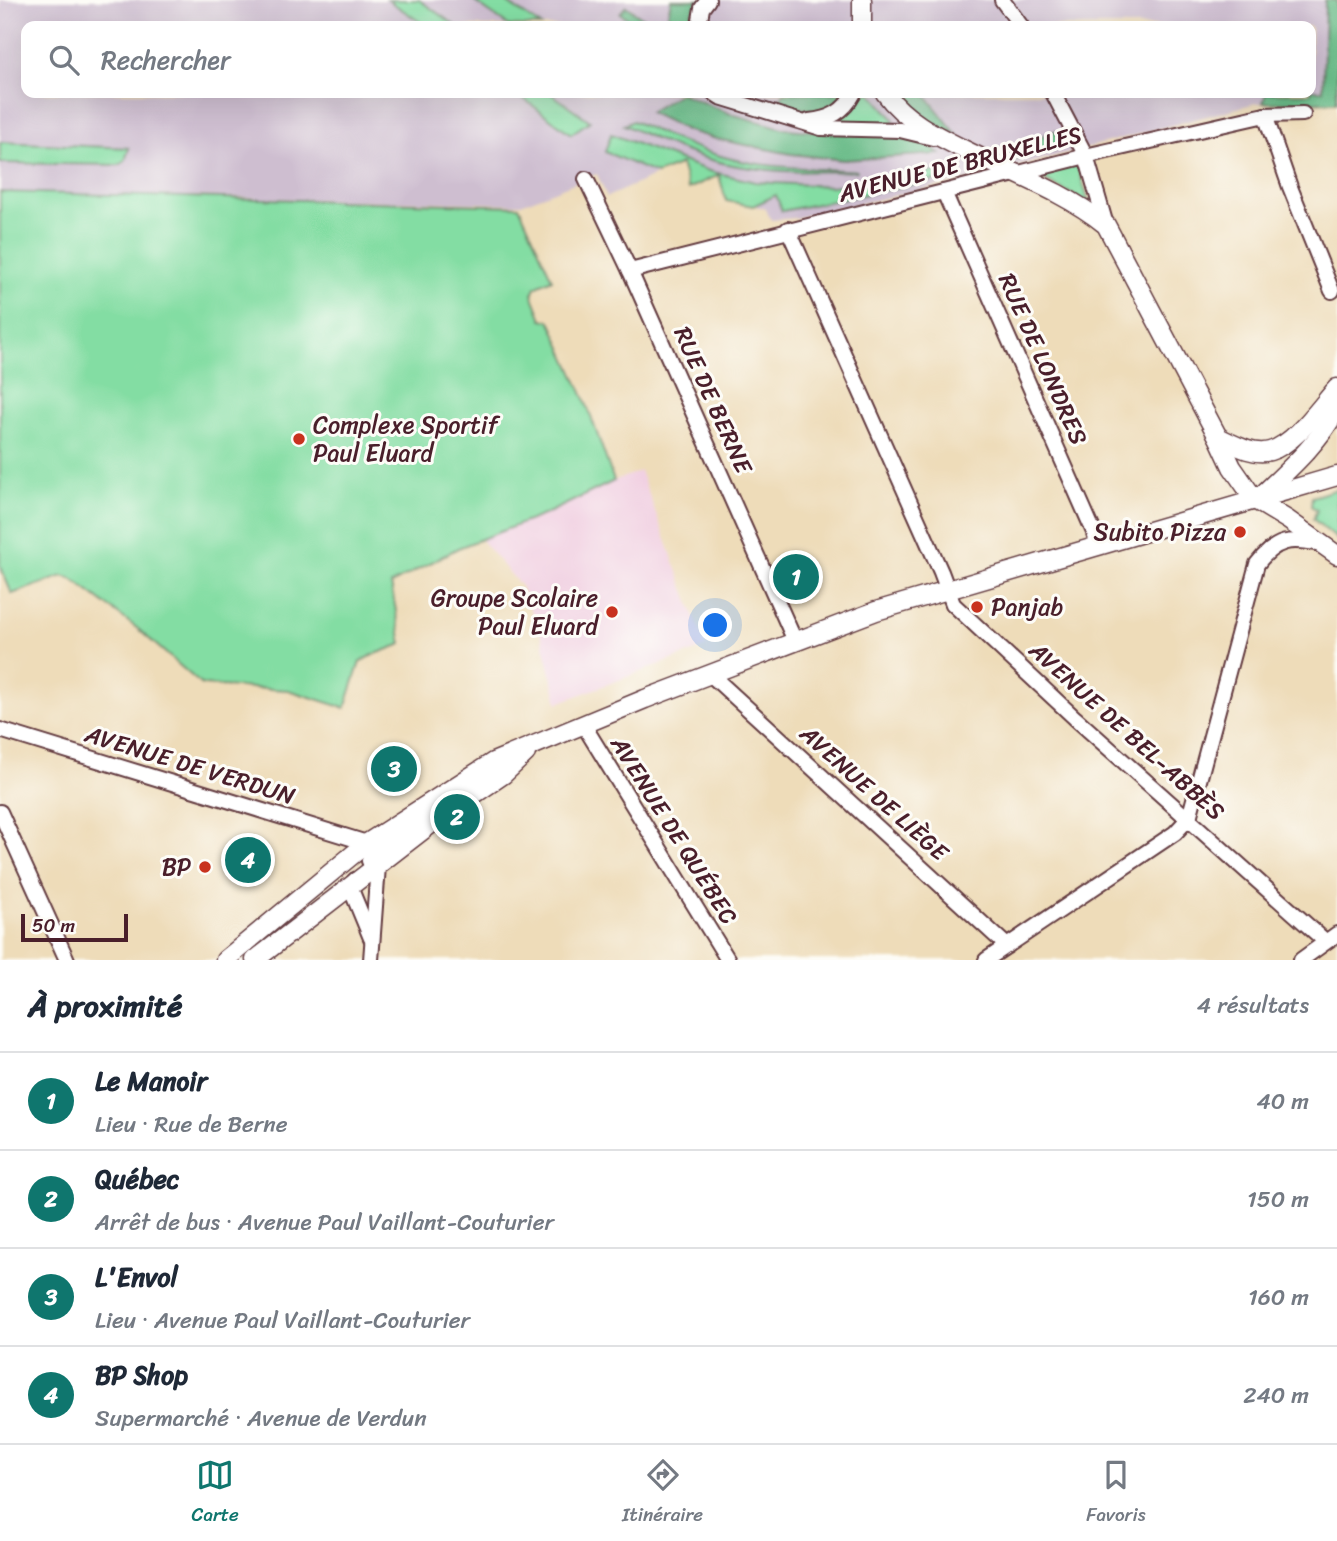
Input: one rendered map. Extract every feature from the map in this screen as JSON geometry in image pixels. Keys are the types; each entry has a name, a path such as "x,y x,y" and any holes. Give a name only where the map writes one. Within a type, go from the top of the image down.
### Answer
{"main road":[{"path":"862,0 862,21"},
{"path":"890,98 911,120 949,142 1089,211 1106,225 1232,467 1255,500 1332,550 1337,561"},
{"path":"1218,437 1249,450 1269,452 1290,441 1337,388"},
{"path":"1255,500 1298,461 1327,427 1337,409"},
{"path":"225,960 372,855 459,783 493,762 583,724 876,611 1337,476"},
{"path":"255,960 350,887 372,855 435,821 504,774 533,746"}],"street":[{"path":"700,21 702,8 708,0"},
{"path":"1002,0 1017,21"},
{"path":"723,98 801,122 836,129 903,130 949,142"},
{"path":"801,122 832,118 852,98"},
{"path":"1056,98 1086,156 1106,225"},
{"name":"AVENUE DE BRUXELLES","path":"631,271 788,229 1086,156 1265,115 1303,114"},
{"path":"1265,115 1290,187 1332,291"},
{"name":"RUE DE BERNE","path":"586,179 631,271 795,641"},
{"name":"RUE DE LONDRES","path":"944,192 1098,545"},
{"name":"AVENUE DE BEL-ABBÈS","path":"788,229 953,604 1075,718 1331,937"},
{"path":"986,960 1175,833 1189,817 1257,564 1266,552 1279,543 1303,540 1332,550"},
{"name":"AVENUE DE LIÈGE","path":"710,674 1007,946"},
{"name":"AVENUE DE QUÉBEC","path":"583,724 728,960"},
{"name":"AVENUE DE VERDUN","path":"0,730 372,855"},
{"path":"0,812 67,960"},
{"path":"371,960 372,855"},
{"path":"350,887 372,939"},
{"path":"1301,960 1331,937"}],"shaded area":[{"path":"0,0 1337,0 1337,102 1256,103 969,179 796,218 771,220 765,208 726,201 719,175 688,189 681,164 607,197 597,174 521,204 0,192"},
{"name":"Groupe Scolaire Paul Eluard","path":"640,471 706,647 558,703 542,637 521,586 480,539 546,514"}],"green space":[{"path":"388,0 419,0 449,21 419,21"},
{"path":"472,0 503,0 534,21 502,21"},
{"path":"671,0 699,0 691,14 690,21 664,21 667,20"},
{"path":"1325,0 1337,0 1337,102 1263,103 1264,98 1316,98 1316,90 1323,90"},
{"path":"626,6 647,21 630,21 620,13"},
{"path":"523,98 557,98 590,121 571,134"},
{"path":"672,98 692,98 731,114 786,129 897,137 927,144 940,154 843,160 791,154 716,139 686,130 649,112"},
{"path":"781,98 839,98 830,106 814,110 778,103"},
{"path":"875,98 894,120 892,125 826,121 844,115 860,100"},
{"path":"903,98 928,98 958,136 929,121"},
{"path":"633,121 700,149 740,161 858,171 809,172 727,164 687,152 624,125"},
{"path":"1055,131 1068,146 1016,160 1007,150"},
{"path":"611,134 709,171 755,182 830,186 869,183 961,167 951,177 782,211 776,195 753,206 726,201 719,175 688,189 681,164 657,174 605,152"},
{"path":"0,142 129,148 125,161 119,165 0,163"},
{"path":"1077,164 1089,203 1036,176"},
{"name":"Complexe Sportif Paul Eluard","path":"0,192 519,206 552,279 535,287 532,294 542,319 550,321 584,397 614,481 546,514 458,548 391,584 402,644 360,662 345,708 288,690 202,685 138,629 72,579 63,576 12,594 0,566"},
{"path":"1337,489 1337,539 1313,519 1317,510 1311,506 1312,497"}],"place":[{"name":"Complexe Sportif Paul Eluard","path":"299,439"},
{"name":"Subito Pizza","path":"1240,532"},
{"name":"Le Manoir","path":"796,577"},
{"name":"Panjab","path":"977,607"},
{"name":"Groupe Scolaire Paul Eluard","path":"612,612"},
{"name":"L'Envol","path":"394,769"},
{"name":"Québec","path":"457,817"},
{"name":"BP Shop","path":"248,860"},
{"name":"BP","path":"205,867"}]}
